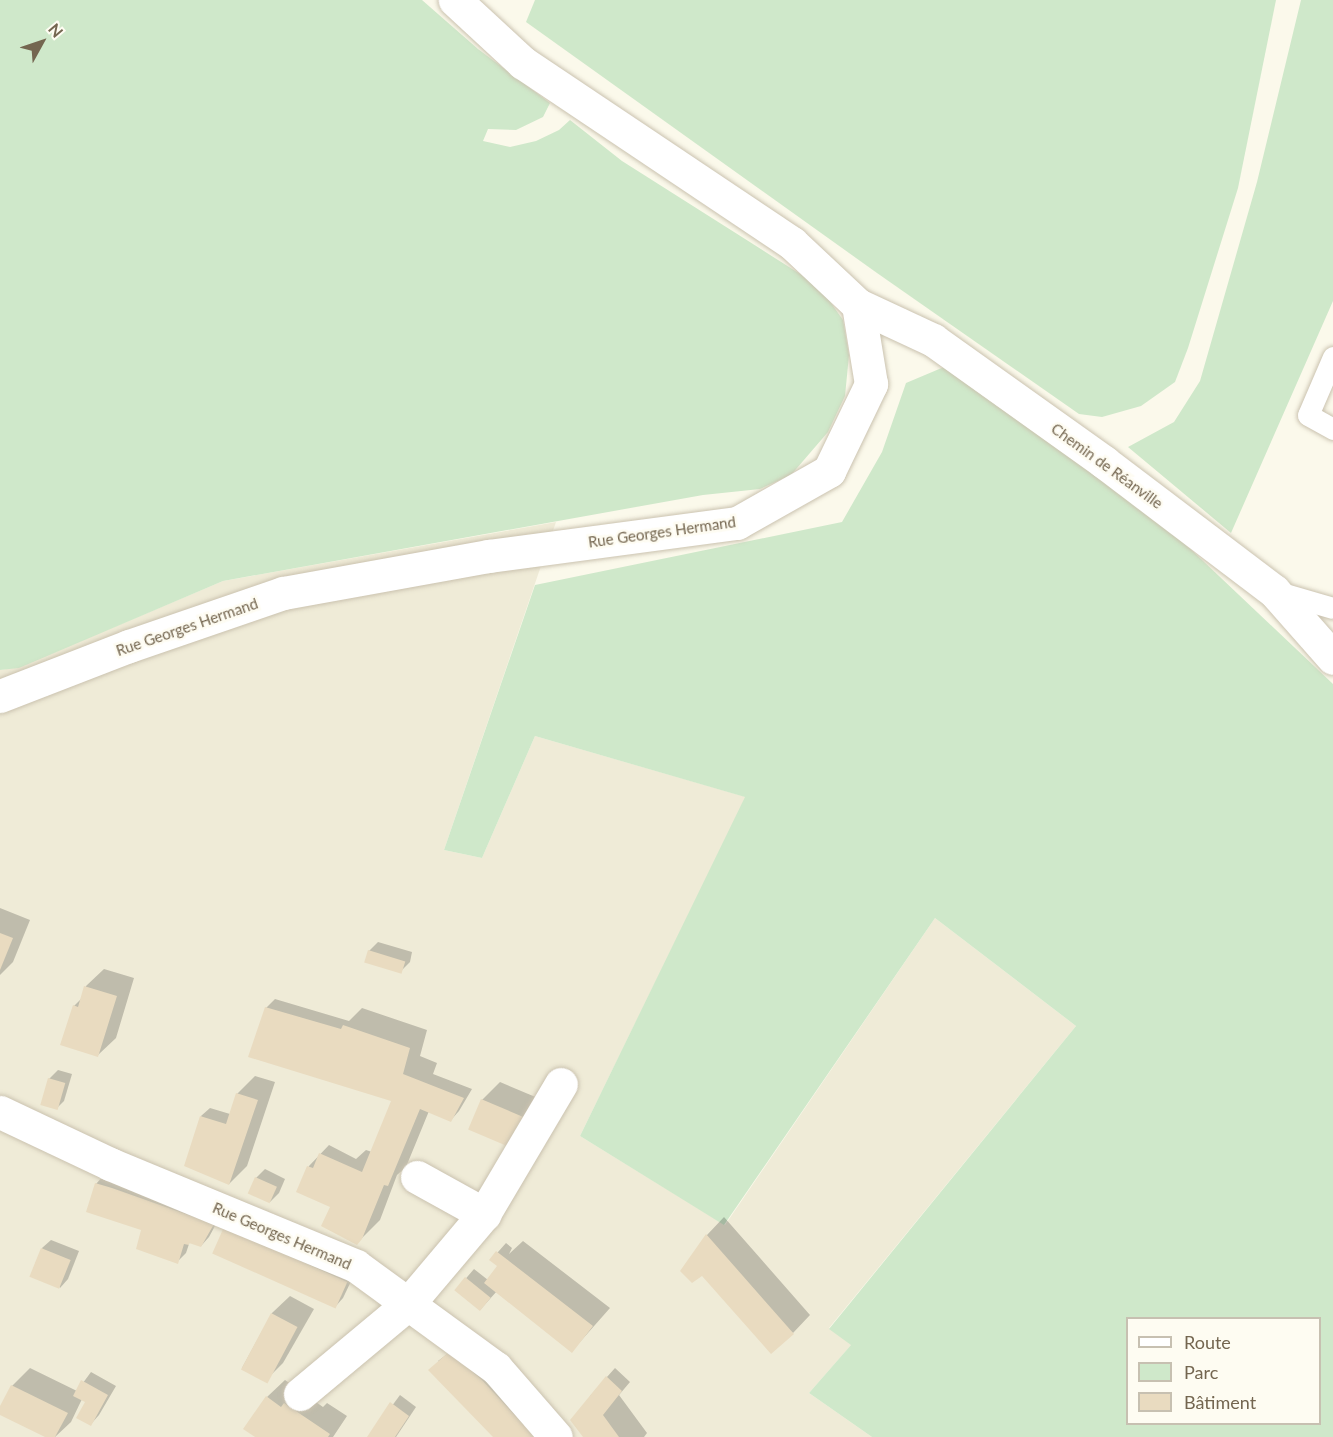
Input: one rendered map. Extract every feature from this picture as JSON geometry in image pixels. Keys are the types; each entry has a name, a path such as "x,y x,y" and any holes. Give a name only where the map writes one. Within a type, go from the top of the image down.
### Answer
{"street":[{"path":"455,0 523,63 792,243 858,305"},
{"name":"Chemin de Réanville","path":"858,305 933,340 1104,462 1274,591 1333,658"},
{"name":"Rue Georges Hermand","path":"0,696 129,646 283,593 489,556 737,524 829,471 871,384 858,305"},
{"path":"300,1394 408,1304 484,1214 561,1084"},
{"name":"Rue Georges Hermand","path":"0,1112 110,1164 356,1266 496,1368 556,1437"},
{"path":"417,1177 484,1214"}],"lane":[{"path":"1333,357 1308,414 1333,429"},
{"path":"1274,591 1333,608"}],"shaded area":[{"path":"556,522 444,850 482,858 535,736 746,797 580,1136 725,1225 935,918 1076,1026 829,1328 852,1344 809,1393 872,1437 0,1437 0,670 19,667 223,581"}],"green space":[{"path":"0,0 422,0 478,49 550,103 543,117 516,130 488,129 483,141 510,147 536,141 559,130 570,120 622,161 819,286 843,320 849,355 845,396 828,432 791,475 760,489 703,495 223,581 19,668 0,670"},
{"path":"535,0 1276,0 1238,188 1188,348 1175,382 1141,406 1102,417 1079,414 526,22"},
{"path":"1301,0 1333,0 1333,301 1231,533 1128,447 1174,422 1200,381 1257,182"},
{"path":"944,367 1163,523 1333,684 1333,1437 872,1437 809,1393 851,1345 829,1329 1076,1026 935,918 724,1225 580,1136 745,797 535,736 482,858 444,850 535,585 842,522 882,452 906,383"}],"building":[{"path":"0,933 13,938 0,970"},
{"path":"368,950 405,961 401,974 364,962"},
{"path":"84,986 117,996 98,1057 60,1045 73,1005 78,1007"},
{"path":"265,1007 341,1029 343,1025 410,1048 403,1074 464,1098 451,1122 420,1109 388,1186 384,1185 362,1239 357,1245 321,1226 330,1207 296,1192 307,1166 313,1168 319,1153 362,1172 391,1101 248,1057"},
{"path":"48,1078 65,1083 58,1110 40,1105"},
{"path":"236,1093 258,1100 229,1185 184,1166 200,1116 226,1124"},
{"path":"481,1099 528,1119 515,1149 468,1129"},
{"path":"255,1177 277,1187 270,1203 248,1193"},
{"path":"95,1183 214,1224 201,1247 189,1243 189,1245 184,1244 178,1264 136,1249 141,1230 86,1212"},
{"path":"224,1227 347,1282 336,1308 212,1253"},
{"path":"706,1234 794,1334 771,1354 702,1276 692,1283 680,1271"},
{"path":"41,1248 71,1260 59,1289 29,1277"},
{"path":"496,1251 593,1326 572,1353 484,1283 497,1266 489,1260"},
{"path":"465,1277 491,1298 480,1311 454,1290"},
{"path":"271,1313 297,1327 267,1384 241,1370"},
{"path":"449,1352 482,1380 535,1437 493,1437 428,1370"},
{"path":"606,1376 622,1391 603,1415 619,1437 583,1437 570,1420"},
{"path":"81,1380 108,1395 91,1426 76,1418 85,1402 73,1396"},
{"path":"11,1385 68,1413 55,1437 45,1437 0,1415 0,1406"},
{"path":"266,1396 281,1407 284,1403 330,1434 328,1437 255,1437 243,1429"},
{"path":"390,1402 409,1416 395,1437 367,1437"}]}
